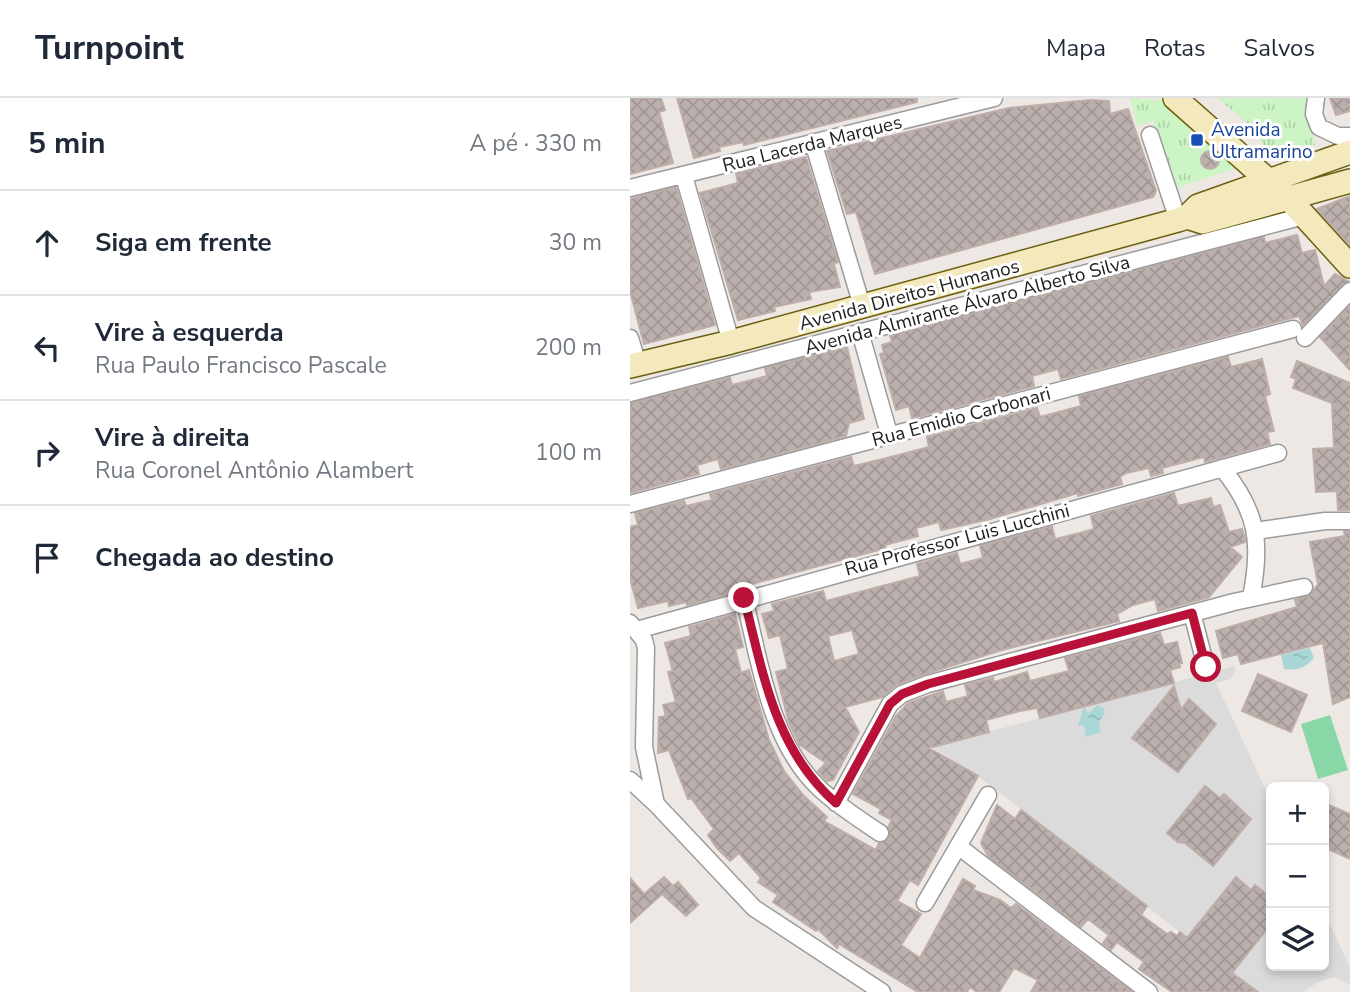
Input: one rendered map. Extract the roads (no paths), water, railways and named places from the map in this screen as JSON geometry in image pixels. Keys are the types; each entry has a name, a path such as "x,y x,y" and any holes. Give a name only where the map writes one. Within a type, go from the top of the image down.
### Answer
{"main road":[{"path":"1175,98 1289,198 1350,266"},
{"name":"Avenida Direitos Humanos","path":"1182,219 1198,206 1350,152"},
{"name":"Avenida Direitos Humanos","path":"634,365 731,342 1182,219 1203,222 1350,181"}],"street":[{"name":"Rua Lacerda Marques","path":"630,188 994,98"},
{"path":"1315,98 1314,114 1319,127 1338,136 1350,136"},
{"path":"1150,135 1182,219"},
{"path":"813,142 862,306"},
{"path":"684,176 731,342"},
{"name":"Avenida Almirante Álvaro Alberto Silva","path":"630,393 1304,216"},
{"name":"Rua Emidio Carbonari","path":"630,504 889,434 1299,333 1350,291"},
{"path":"860,332 889,434"},
{"path":"630,338 634,365"},
{"name":"Rua Professor Luis Lucchini","path":"634,626 1278,453"},
{"path":"1222,468 1240,490 1251,512 1258,562 1251,598"},
{"path":"1255,531 1325,521 1350,521"},
{"path":"836,803 880,716 902,694 928,684 1192,613 1304,587"},
{"path":"744,598 781,732 797,761 817,786 836,803 880,833"},
{"path":"1192,613 1206,667"},
{"path":"634,626 644,640 647,659 644,747 656,804"},
{"path":"630,780 754,908 882,992"},
{"path":"925,903 988,795"},
{"path":"958,846 1149,992"}],"water":[{"path":"1310,648 1314,658 1308,664 1297,669 1284,669 1281,655"},
{"path":"1097,705 1104,708 1105,713 1099,722 1101,732 1086,737 1084,725 1078,726 1084,706 1088,714"}],"place":[{"name":"Avenida Ultramarino","path":"1197,140"}]}
